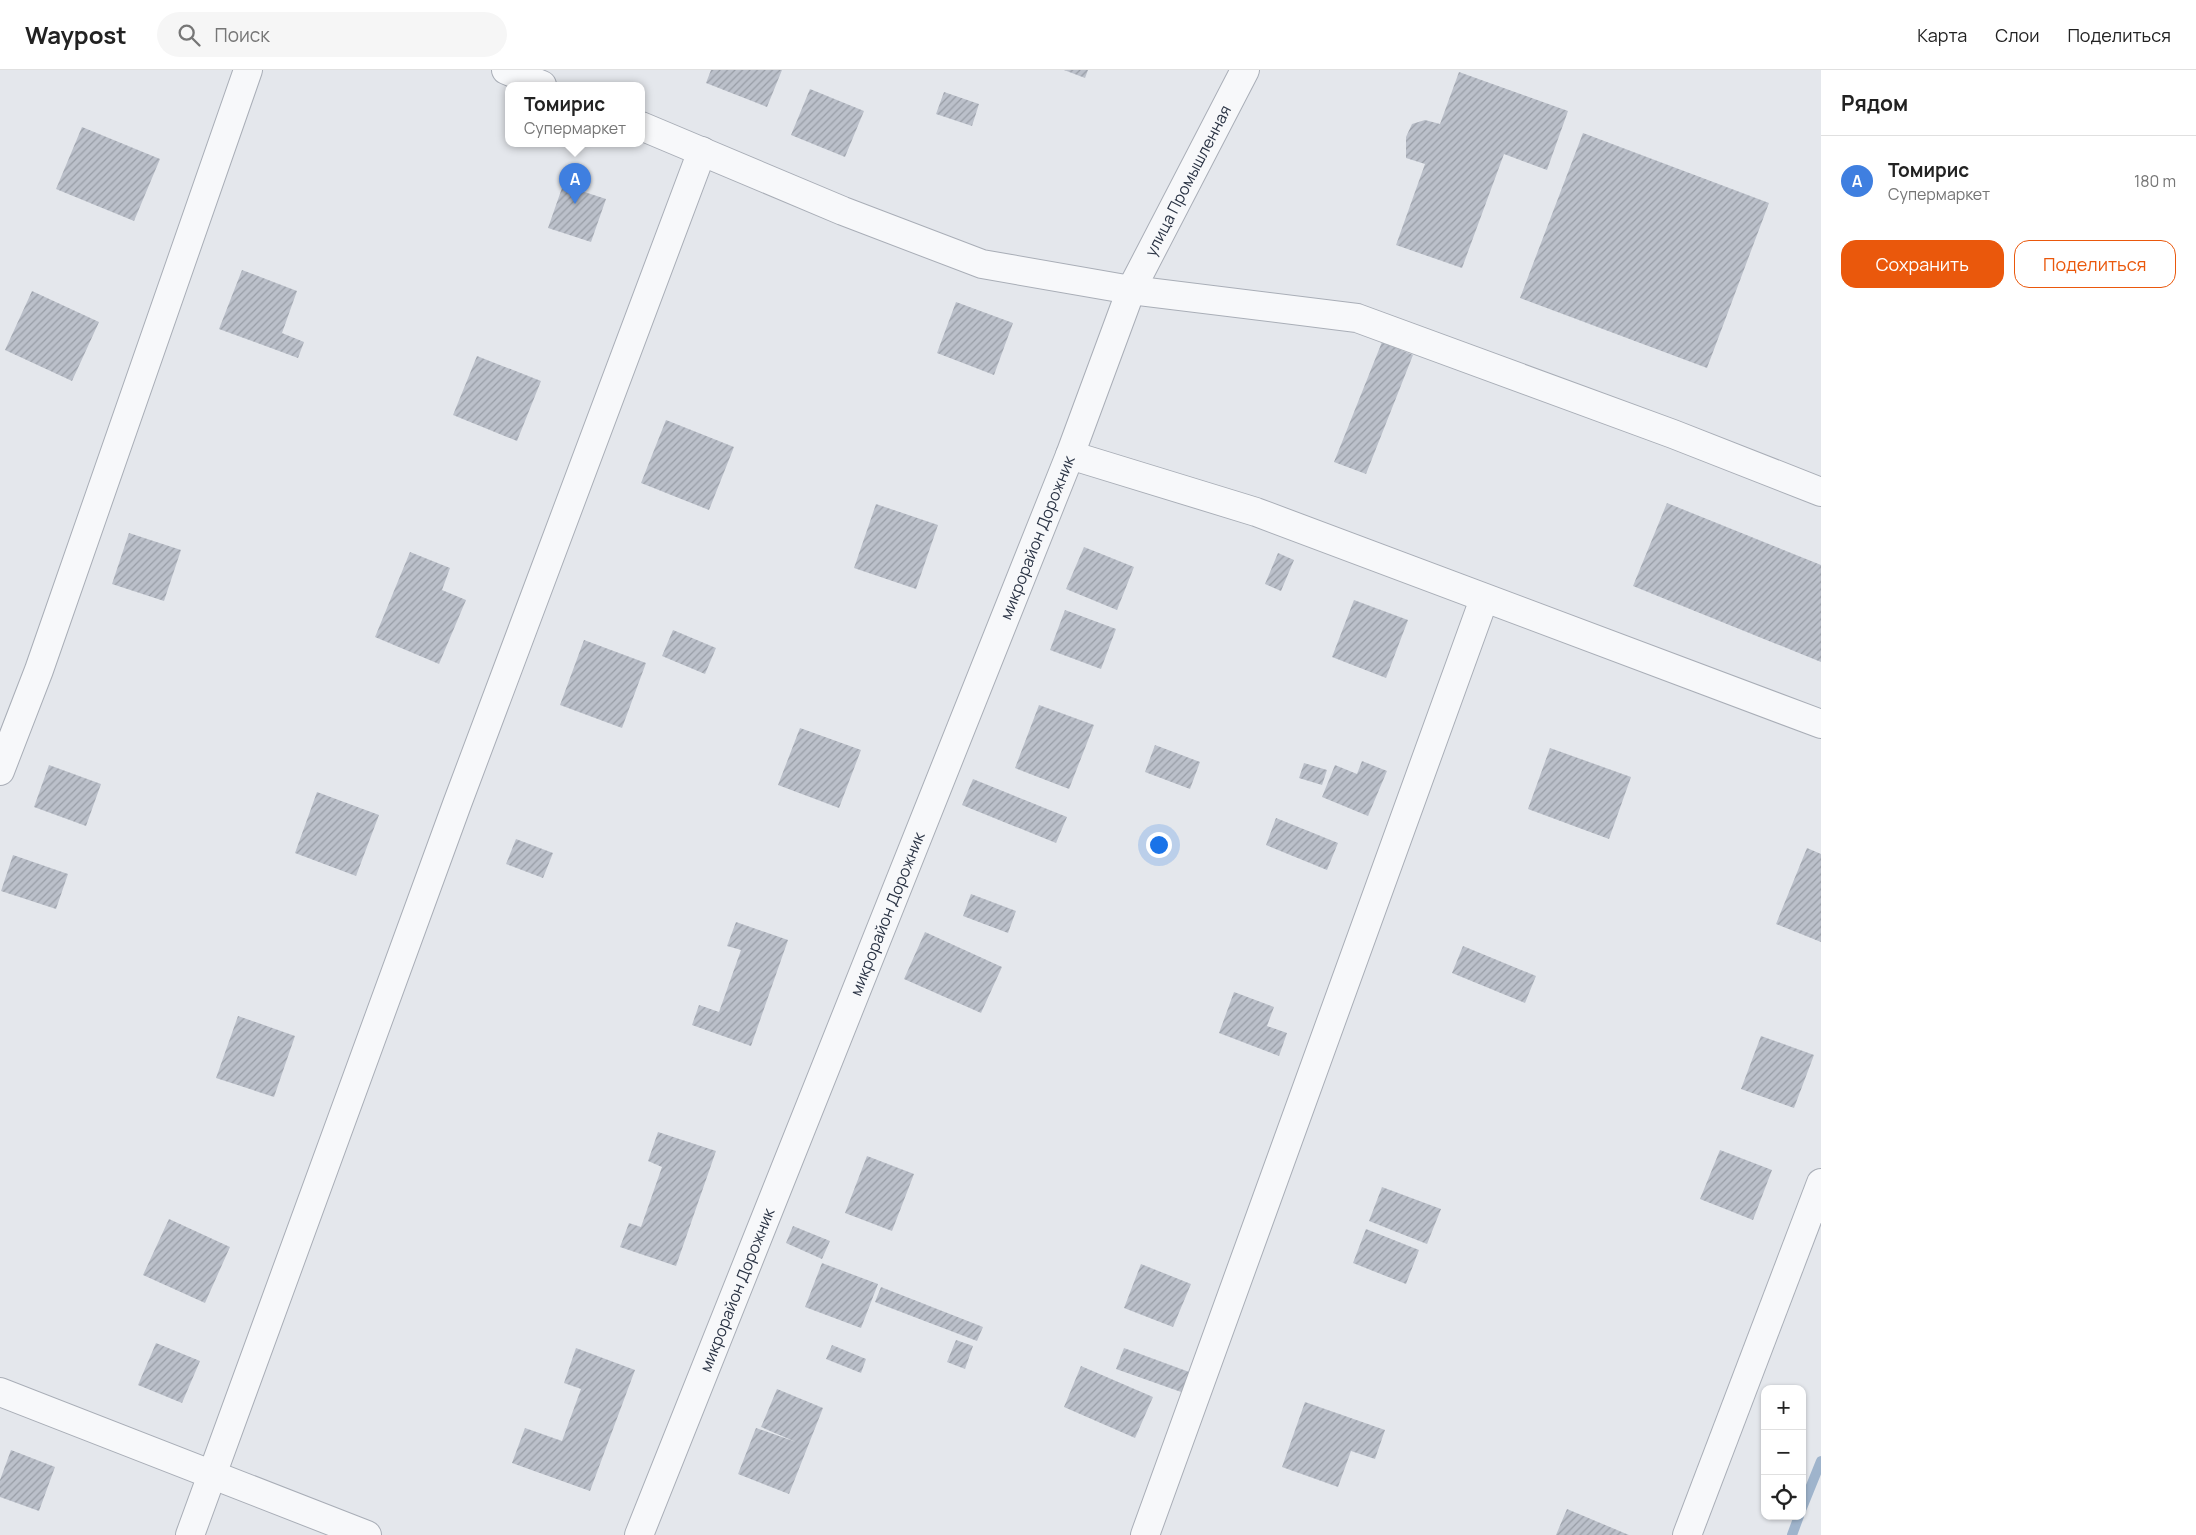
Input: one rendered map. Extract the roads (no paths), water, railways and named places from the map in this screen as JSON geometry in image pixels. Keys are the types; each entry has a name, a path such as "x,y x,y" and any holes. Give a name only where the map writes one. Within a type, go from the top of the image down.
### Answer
{"street":[{"path":"0,771 39,670 248,70"},
{"path":"506,70 535,82"},
{"name":"улица Промышленная","path":"1131,290 1245,70"},
{"path":"645,128 843,210 982,264 1131,290 1357,318 1673,434 1821,492"},
{"path":"190,1535 214,1475 457,804 702,152"},
{"name":"микрорайон Дорожник","path":"638,1535 1070,455 1131,290"},
{"path":"1070,455 1256,512 1821,724"},
{"path":"1145,1535 1484,599"},
{"path":"1687,1535 1821,1183"},
{"path":"0,1392 367,1535"}],"waterway":[{"path":"1806,1498 1821,1461"},
{"path":"1792,1535 1798,1520"}],"place":[{"name":"Томирис","path":"575,204"}]}
